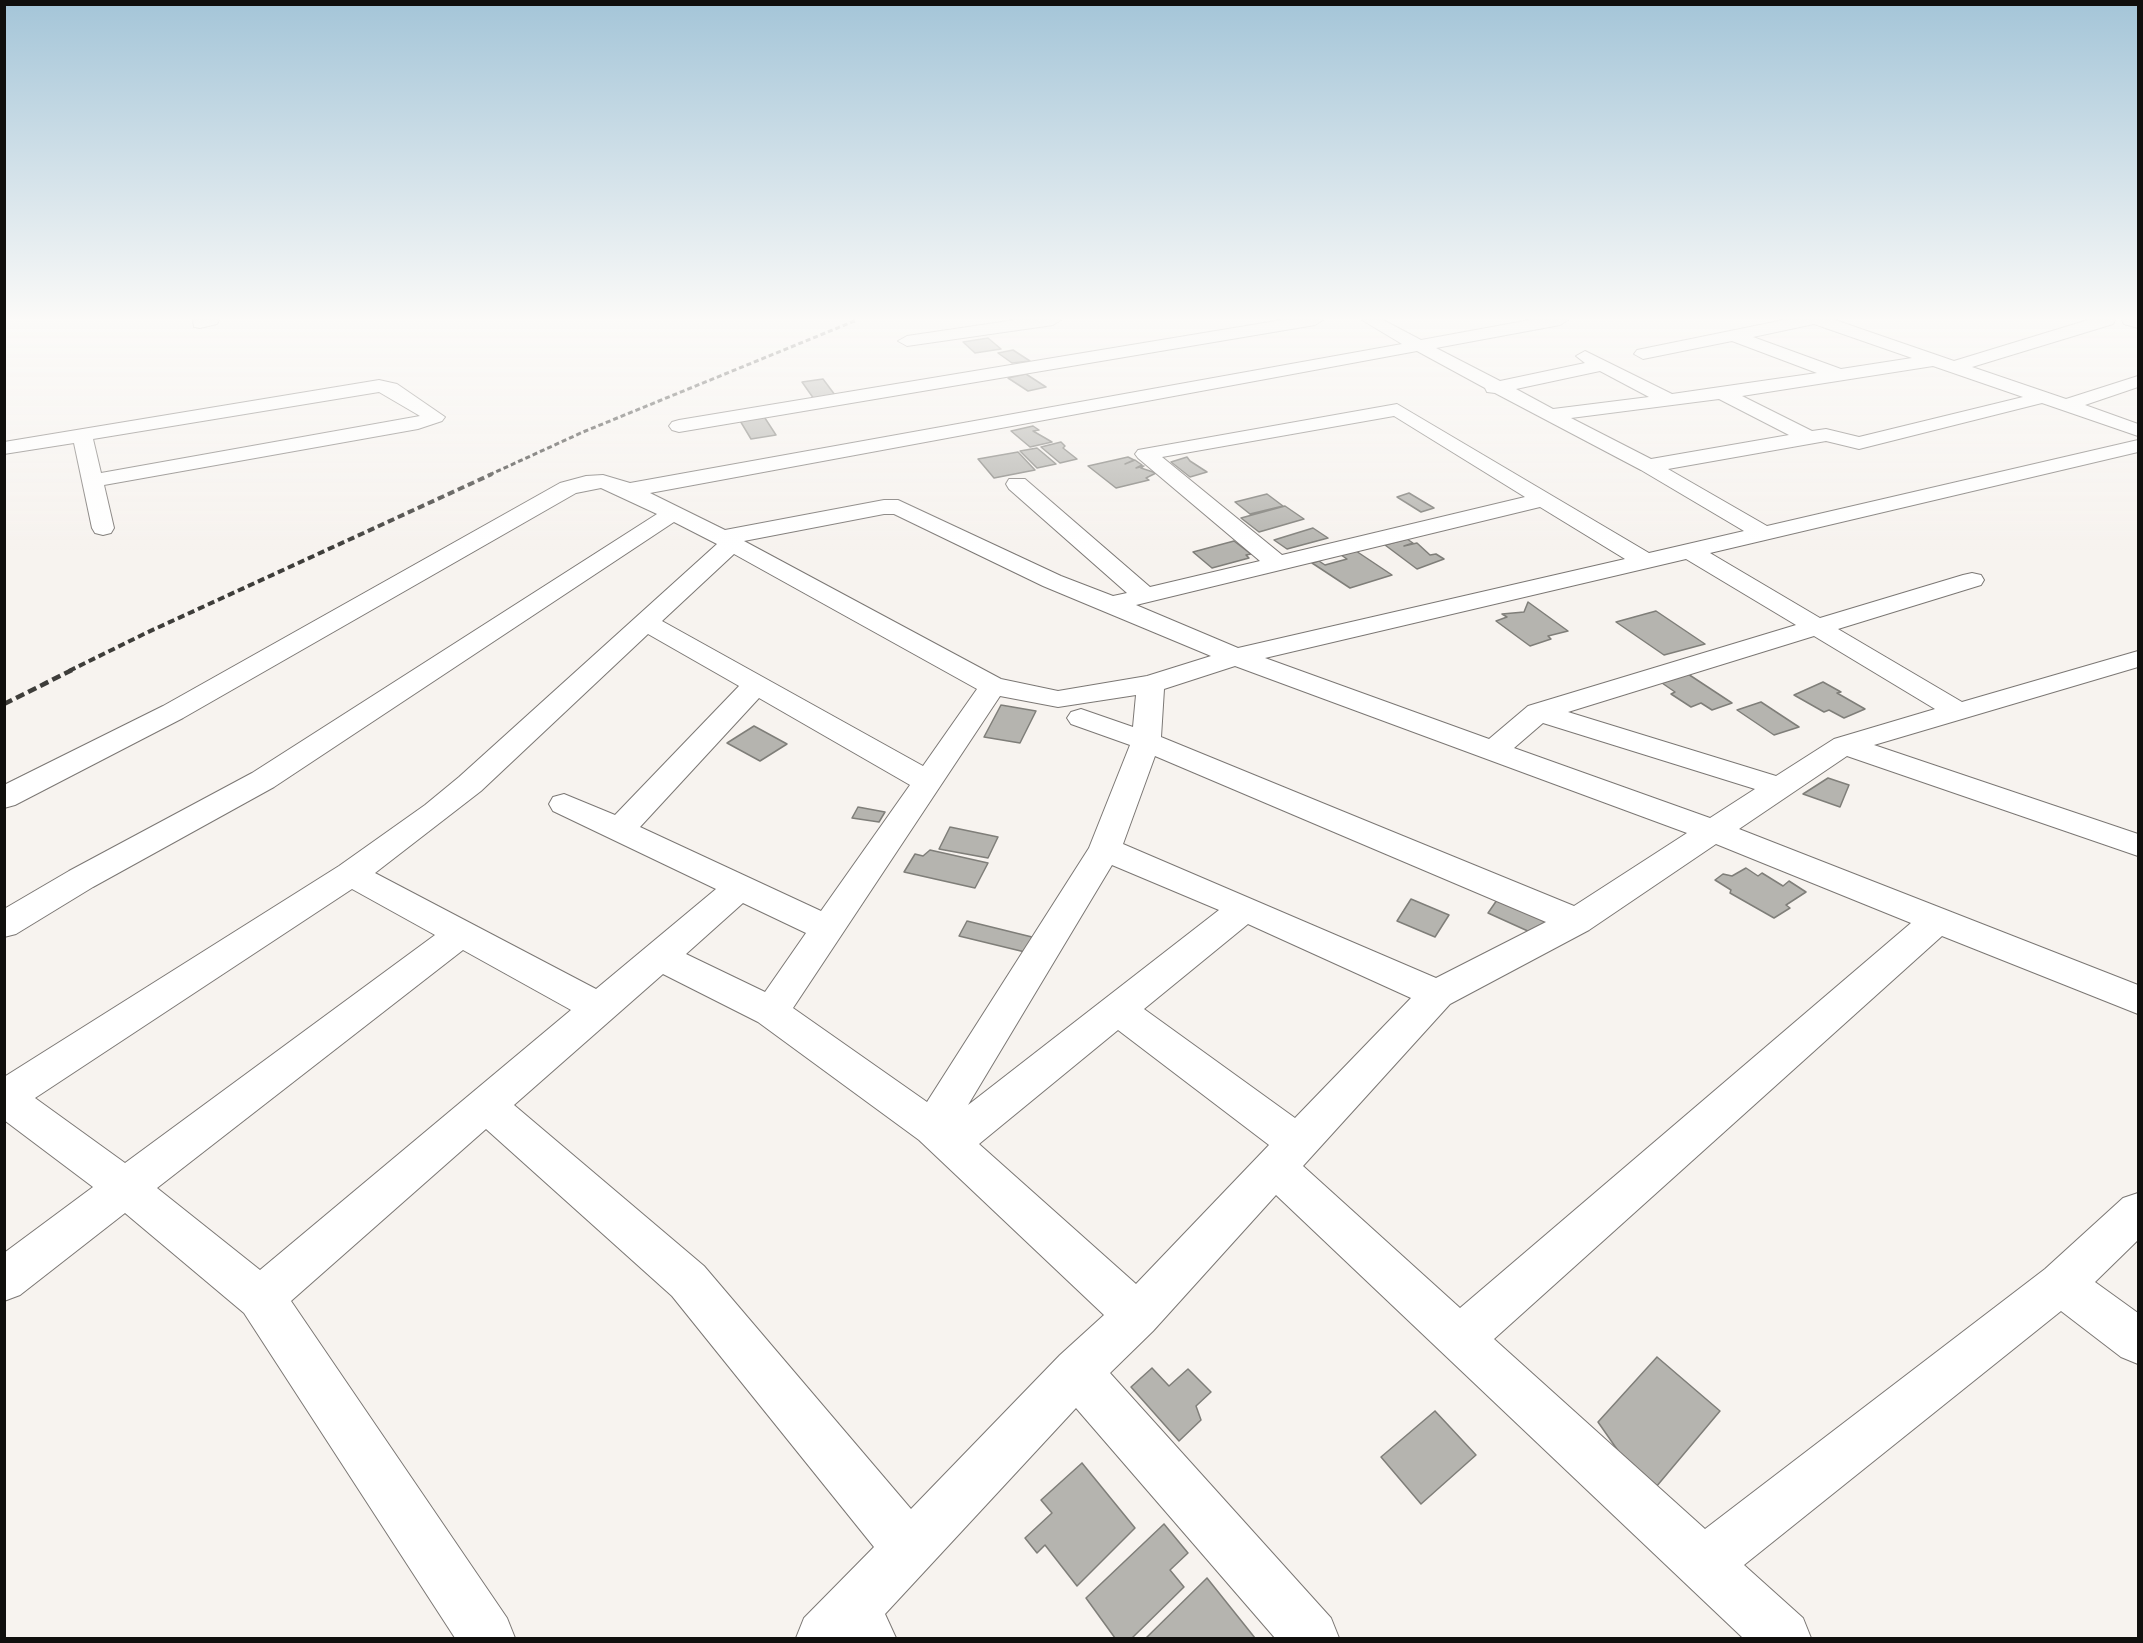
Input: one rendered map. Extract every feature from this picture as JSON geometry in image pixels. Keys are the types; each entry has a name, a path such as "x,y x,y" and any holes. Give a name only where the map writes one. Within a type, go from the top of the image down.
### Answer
{"street":[{"path":"4,448 314,397"},
{"path":"93,481 418,423 435,417 403,397"},
{"path":"679,426 858,397"},
{"path":"1091,397 1102,406"},
{"path":"628,490 1153,397"},
{"path":"1512,397 1648,466 1763,533"},
{"path":"1664,397 1670,400"},
{"path":"1549,415 1695,397"},
{"path":"1729,397 1810,438"},
{"path":"1648,466 1826,435 1859,443 2044,397 2139,430"},
{"path":"2067,405 2092,397"},
{"path":"1277,563 1145,454 1396,410 1647,561"},
{"path":"82,435 103,528"},
{"path":"4,798 173,712 568,488 595,481 628,490 727,540 993,686 1058,699 1151,684 1236,657 2139,446"},
{"path":"1017,484 1145,596"},
{"path":"1111,604 1544,499"},
{"path":"487,1638 260,1298 126,1188 5,1098 351,874 454,798 646,622 727,540 884,507 898,507 1052,581 1236,657 1713,831 2139,1000"},
{"path":"4,925 81,879 263,780 673,513"},
{"path":"1690,551 1959,712"},
{"path":"1494,750 1538,712 1972,580"},
{"path":"646,622 928,782"},
{"path":"848,1629 909,1550 1077,1372 1137,1315 1437,994 1577,921 1844,746 2139,659"},
{"path":"942,1135 1105,849 1146,741 1151,684"},
{"path":"619,831 756,685"},
{"path":"771,1012 993,686"},
{"path":"1538,712 1780,787"},
{"path":"1081,718 1146,741 1577,921"},
{"path":"1844,746 2139,845"},
{"path":"564,804 828,929"},
{"path":"1105,849 1245,908 1437,994"},
{"path":"351,874 600,1008"},
{"path":"260,1298 739,888"},
{"path":"942,1135 1118,1010 1245,908"},
{"path":"1460,1339 1937,920"},
{"path":"4,1280 460,934"},
{"path":"660,956 771,1012 942,1135 1137,1315"},
{"path":"1118,1010 1286,1155 1460,1339 1783,1638"},
{"path":"485,1104 673,1265 707,1301 909,1550"},
{"path":"1703,1564 2061,1284 2139,1212"},
{"path":"2061,1284 2139,1341"},
{"path":"1077,1372 1311,1638"}],"building":[{"path":"763,415 776,435 751,439 739,419"},
{"path":"1033,426 1039,430 1033,431 1052,442 1030,447 1011,431"},
{"path":"1061,442 1065,446 1063,448 1077,459 1060,463 1041,447"},
{"path":"1037,448 1056,464 1037,468 1020,451"},
{"path":"1018,452 1035,470 994,478 978,459"},
{"path":"1128,457 1134,460 1125,464 1135,460 1142,465 1136,468 1144,466 1141,468 1156,473 1146,478 1149,480 1116,488 1088,466"},
{"path":"1187,457 1207,472 1190,477 1171,462"},
{"path":"1409,493 1434,508 1421,512 1397,497"},
{"path":"1267,494 1283,506 1250,514 1235,502"},
{"path":"1285,506 1304,519 1259,532 1241,518"},
{"path":"1313,528 1328,538 1287,549 1274,540"},
{"path":"1407,539 1413,543 1404,546 1417,543 1430,555 1436,554 1444,559 1417,569 1385,545"},
{"path":"1234,541 1251,554 1246,555 1249,558 1212,568 1193,552"},
{"path":"1356,551 1392,575 1350,588 1312,563 1319,561 1325,565 1347,559 1341,555"},
{"path":"1528,602 1568,631 1548,636 1551,639 1530,646 1496,621 1507,617 1502,614 1524,612"},
{"path":"1656,611 1705,644 1664,655 1616,622"},
{"path":"1688,674 1732,703 1712,710 1701,703 1691,707 1671,694 1675,692 1662,683"},
{"path":"1823,682 1865,709 1844,718 1829,710 1824,712 1794,695"},
{"path":"1761,702 1799,727 1774,735 1737,710"},
{"path":"1001,705 1036,711 1020,743 984,737"},
{"path":"754,726 787,744 760,761 727,743"},
{"path":"1828,778 1849,785 1840,807 1803,794"},
{"path":"858,807 885,812 879,822 852,818"},
{"path":"950,827 998,837 988,858 939,849"},
{"path":"930,850 988,863 975,888 904,872 915,854 923,856"},
{"path":"1746,868 1758,876 1762,873 1783,886 1789,881 1806,892 1786,905 1790,908 1774,918 1730,893 1731,890 1715,880 1723,874 1732,876"},
{"path":"1411,899 1449,915 1435,937 1397,921"},
{"path":"1497,900 1546,922 1530,932 1488,913"},
{"path":"967,921 1036,938 1029,953 959,936"},
{"path":"1657,1357 1720,1411 1656,1487 1621,1455 1598,1422"},
{"path":"1152,1368 1169,1386 1188,1369 1211,1392 1196,1406 1201,1420 1179,1441 1131,1387"},
{"path":"1435,1411 1476,1455 1421,1504 1381,1457"},
{"path":"1082,1463 1135,1528 1077,1586 1045,1545 1037,1553 1025,1538 1052,1513 1041,1500"},
{"path":"1164,1524 1188,1553 1170,1570 1184,1587 1132,1638 1115,1638 1086,1598"},
{"path":"1207,1578 1255,1638 1146,1638"}],"railway":[{"path":"489,475 583,432 669,397"},
{"path":"69,671 146,633 492,474"},
{"path":"4,704 72,670"}]}
